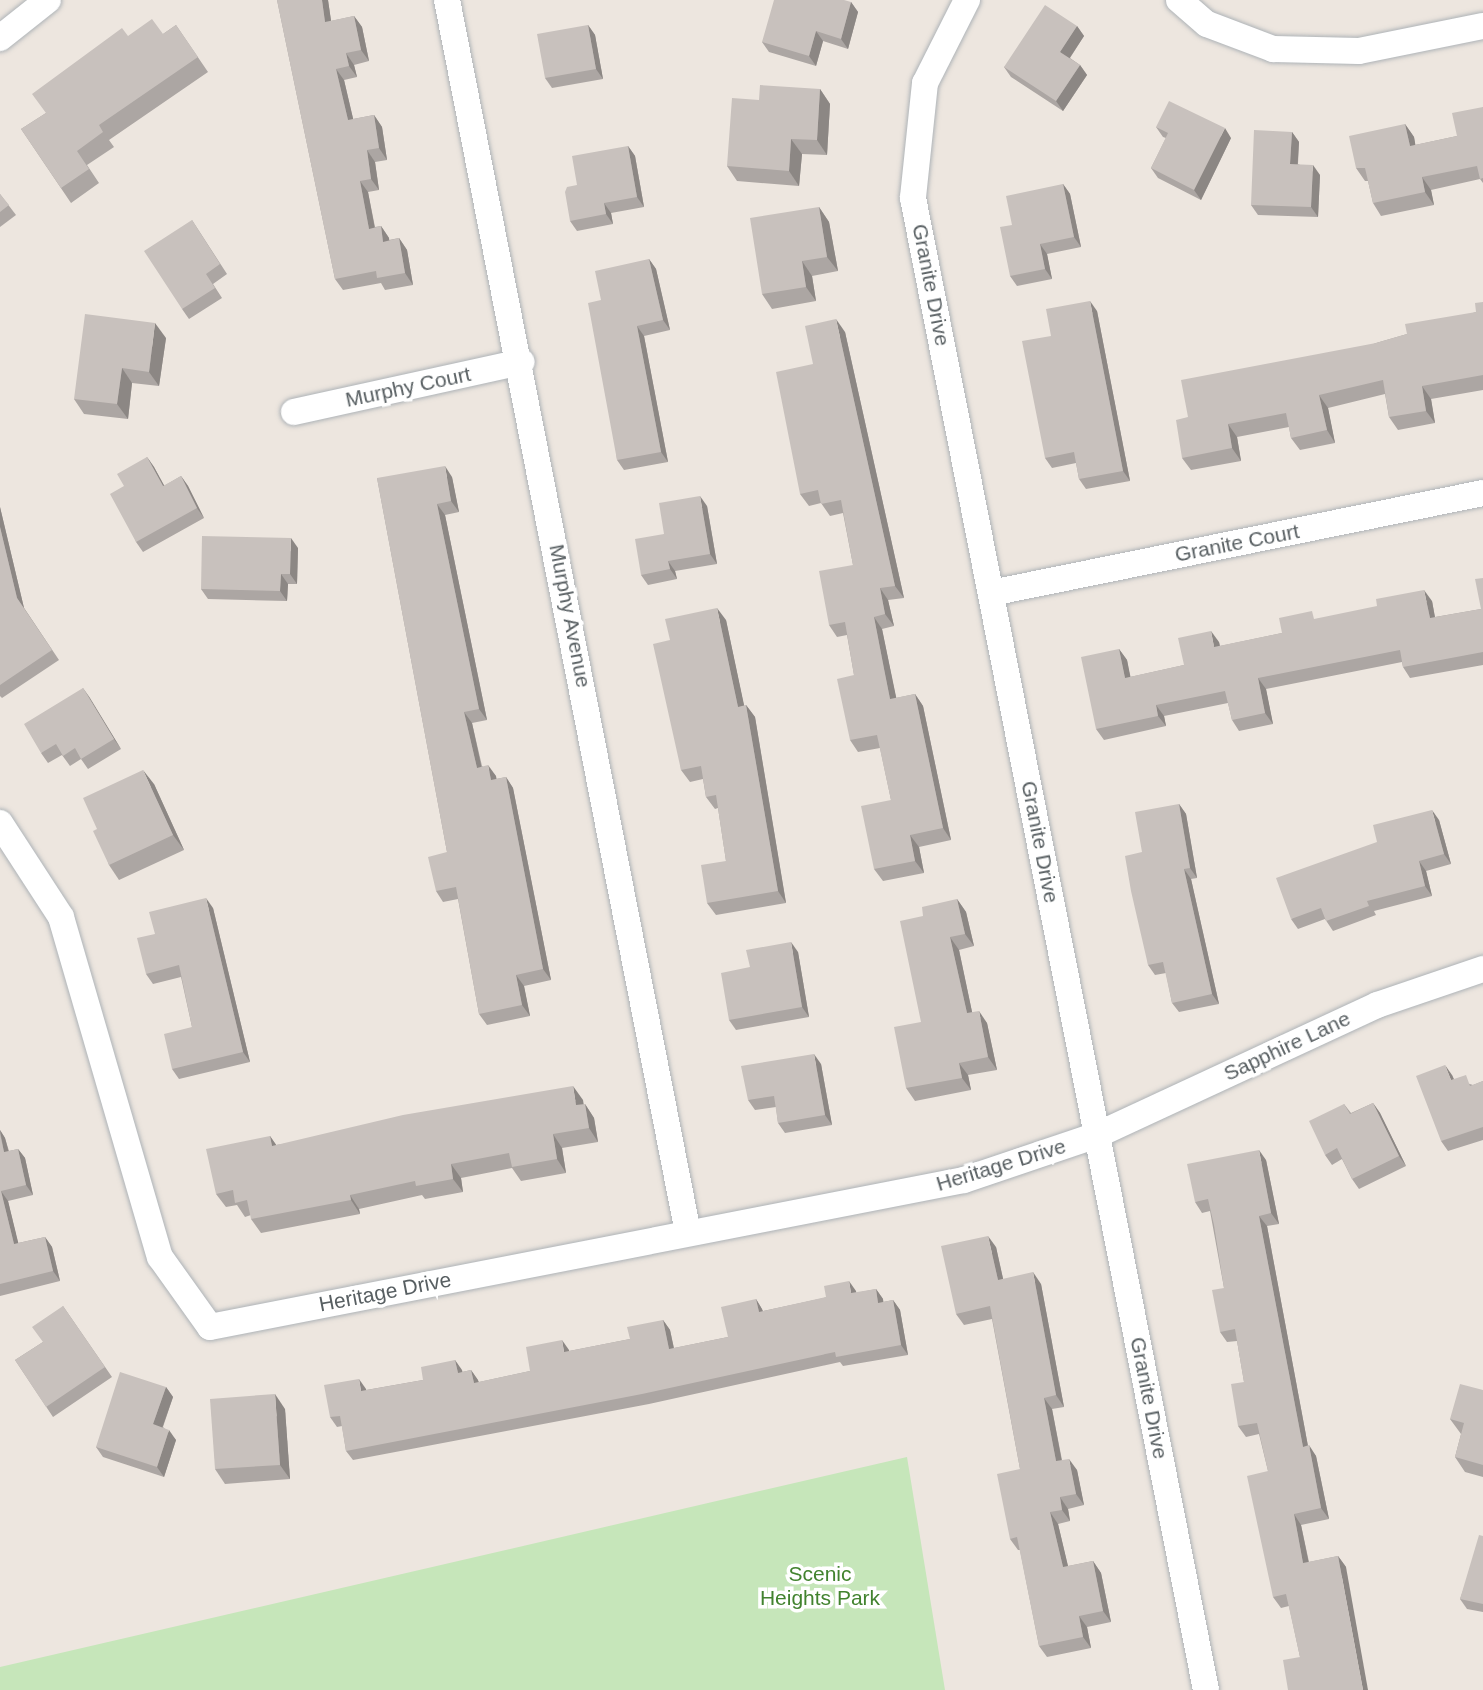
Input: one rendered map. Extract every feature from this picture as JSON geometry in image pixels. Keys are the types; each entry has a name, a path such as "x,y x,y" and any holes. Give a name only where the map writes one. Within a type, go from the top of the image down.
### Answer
{"street":[{"path":"0,38 48,0"},
{"name":"Murphy Avenue","path":"447,0 522,362 688,1233"},
{"name":"Granite Drive","path":"967,0 925,83 914,198 1206,1690"},
{"path":"1179,0 1206,24 1273,48 1359,51 1483,26"},
{"name":"Murphy Court","path":"295,412 522,362"},
{"name":"Granite Court","path":"991,593 1483,493"},
{"name":"Heritage Drive","path":"0,823 61,917 160,1258 210,1327 964,1180 1097,1135"},
{"name":"Sapphire Lane","path":"1097,1135 1377,1005 1483,970"}],"green space":[{"name":"Scenic Heights Park","path":"907,1457 945,1690 0,1690 0,1667"}],"building":[{"path":"277,0 322,0 325,22 354,16 361,50 346,53 349,66 336,69 348,120 374,115 379,148 367,150 371,179 360,181 369,229 381,226 383,242 399,238 405,273 377,278 376,271 335,279"},
{"path":"774,0 851,2 841,39 816,31 809,56 762,42"},
{"path":"1045,5 1077,26 1060,52 1080,65 1056,101 1004,67"},
{"path":"152,19 163,34 176,25 198,57 99,125 103,132 77,151 89,169 61,188 21,129 46,113 32,94 122,28 128,36"},
{"path":"588,25 596,69 545,78 537,34"},
{"path":"760,85 820,89 817,140 791,139 789,171 727,166 732,98 759,100"},
{"path":"1169,101 1225,128 1194,190 1151,168 1168,133 1156,127"},
{"path":"1483,107 1483,178 1480,179 1477,166 1422,177 1425,192 1373,203 1365,168 1356,168 1349,136 1405,124 1410,146 1457,136 1452,113"},
{"path":"1254,130 1292,132 1290,164 1313,165 1311,207 1251,205"},
{"path":"628,146 637,197 604,203 606,214 570,221 565,192 567,187 577,185 572,156"},
{"path":"1063,184 1074,237 1040,244 1045,269 1010,276 1000,227 1012,225 1006,196"},
{"path":"0,194 9,205 0,212"},
{"path":"819,207 827,257 802,261 806,287 762,294 750,218"},
{"path":"192,220 220,264 206,274 215,288 182,309 144,251"},
{"path":"649,259 663,320 637,326 661,452 617,460 588,303 601,300 595,271"},
{"path":"1090,301 1123,471 1079,479 1074,452 1045,458 1022,341 1051,336 1046,309"},
{"path":"1483,302 1483,375 1422,386 1426,411 1389,417 1383,380 1319,395 1327,430 1291,438 1286,413 1228,424 1232,448 1182,458 1176,420 1188,417 1181,380 1376,343 1407,334 1405,324 1476,312 1475,303"},
{"path":"85,314 155,323 149,372 122,368 117,404 74,399"},
{"path":"836,319 895,586 880,588 885,614 874,617 890,699 915,694 943,828 910,835 915,861 874,869 861,806 891,800 877,735 850,740 837,679 854,675 845,622 829,625 819,571 853,565 841,500 821,504 818,490 800,494 776,372 813,364 805,326"},
{"path":"147,457 163,486 181,476 197,508 136,542 110,494 124,486 117,474"},
{"path":"445,466 451,501 437,504 479,709 464,712 477,768 488,765 491,780 506,777 543,969 516,975 522,1005 479,1014 456,887 436,891 428,857 447,852 377,478"},
{"path":"700,496 710,554 668,561 670,569 641,575 635,539 664,534 659,503"},
{"path":"0,527 17,598 52,650 0,685"},
{"path":"202,536 291,538 290,574 281,574 280,591 201,589"},
{"path":"1483,578 1483,652 1403,667 1400,650 1258,678 1265,713 1232,720 1225,691 1156,705 1158,716 1096,729 1081,657 1119,649 1125,678 1184,665 1178,638 1211,631 1214,647 1282,633 1279,618 1312,611 1314,619 1377,606 1376,599 1424,590 1430,618 1481,609 1475,579"},
{"path":"717,608 738,707 746,705 778,891 707,903 701,865 726,861 716,795 706,797 701,766 681,770 653,644 670,640 665,619"},
{"path":"83,688 114,739 81,759 75,748 63,756 56,744 41,753 24,724"},
{"path":"143,770 173,835 109,865 93,831 97,829 83,798"},
{"path":"1179,804 1190,868 1184,869 1212,994 1172,1003 1163,962 1148,965 1125,856 1142,852 1135,812"},
{"path":"1432,810 1444,854 1419,861 1425,886 1367,901 1369,906 1326,921 1321,908 1291,919 1276,878 1377,842 1373,825"},
{"path":"206,898 243,1052 172,1069 164,1034 192,1027 179,965 146,974 137,938 155,934 149,912"},
{"path":"957,899 965,934 950,937 967,1013 979,1011 988,1057 959,1063 962,1078 906,1088 894,1027 921,1022 900,921 923,916 922,907"},
{"path":"791,942 802,1007 729,1020 721,973 750,967 746,950"},
{"path":"814,1054 825,1115 778,1123 774,1096 748,1100 741,1066"},
{"path":"1445,1065 1451,1080 1466,1075 1470,1086 1483,1081 1483,1127 1441,1141 1416,1076"},
{"path":"573,1086 576,1105 585,1104 589,1128 553,1134 557,1159 512,1167 509,1153 451,1164 453,1179 416,1186 415,1181 350,1195 351,1200 251,1219 247,1200 235,1203 233,1190 216,1194 206,1149 270,1136 272,1146 403,1115"},
{"path":"1373,1103 1399,1156 1352,1179 1337,1148 1325,1155 1309,1121 1344,1104 1350,1114"},
{"path":"0,1134 4,1152 18,1149 26,1185 1,1191 14,1244 45,1237 53,1271 0,1284"},
{"path":"1259,1150 1271,1213 1259,1216 1303,1447 1309,1445 1321,1508 1294,1514 1303,1563 1338,1556 1363,1690 1288,1690 1283,1660 1300,1657 1286,1594 1273,1597 1247,1476 1268,1471 1257,1423 1238,1426 1231,1384 1244,1382 1235,1329 1220,1332 1212,1290 1224,1288 1214,1225 1208,1199 1195,1202 1187,1164"},
{"path":"988,1236 998,1280 1033,1272 1056,1395 1044,1398 1056,1461 1069,1459 1076,1494 1060,1497 1062,1510 1050,1512 1063,1567 1093,1561 1103,1611 1079,1616 1083,1637 1039,1646 1017,1537 1010,1539 997,1474 1020,1469 990,1306 956,1314 941,1246"},
{"path":"849,1281 851,1293 876,1289 878,1303 893,1300 901,1345 836,1357 835,1352 642,1394 346,1451 340,1416 330,1417 324,1385 359,1379 361,1391 423,1380 421,1367 455,1360 458,1373 471,1370 474,1383 530,1371 526,1347 562,1340 564,1352 630,1339 627,1327 663,1320 669,1349 728,1337 721,1307 756,1299 759,1312 826,1297 824,1286"},
{"path":"63,1306 105,1367 46,1407 15,1360 43,1342 32,1327"},
{"path":"120,1372 166,1387 153,1424 169,1430 157,1467 96,1447"},
{"path":"1460,1384 1483,1390 1483,1465 1455,1457 1464,1423 1450,1419"},
{"path":"275,1394 280,1465 215,1469 210,1399"},
{"path":"1479,1535 1483,1536 1483,1604 1460,1599"}]}
